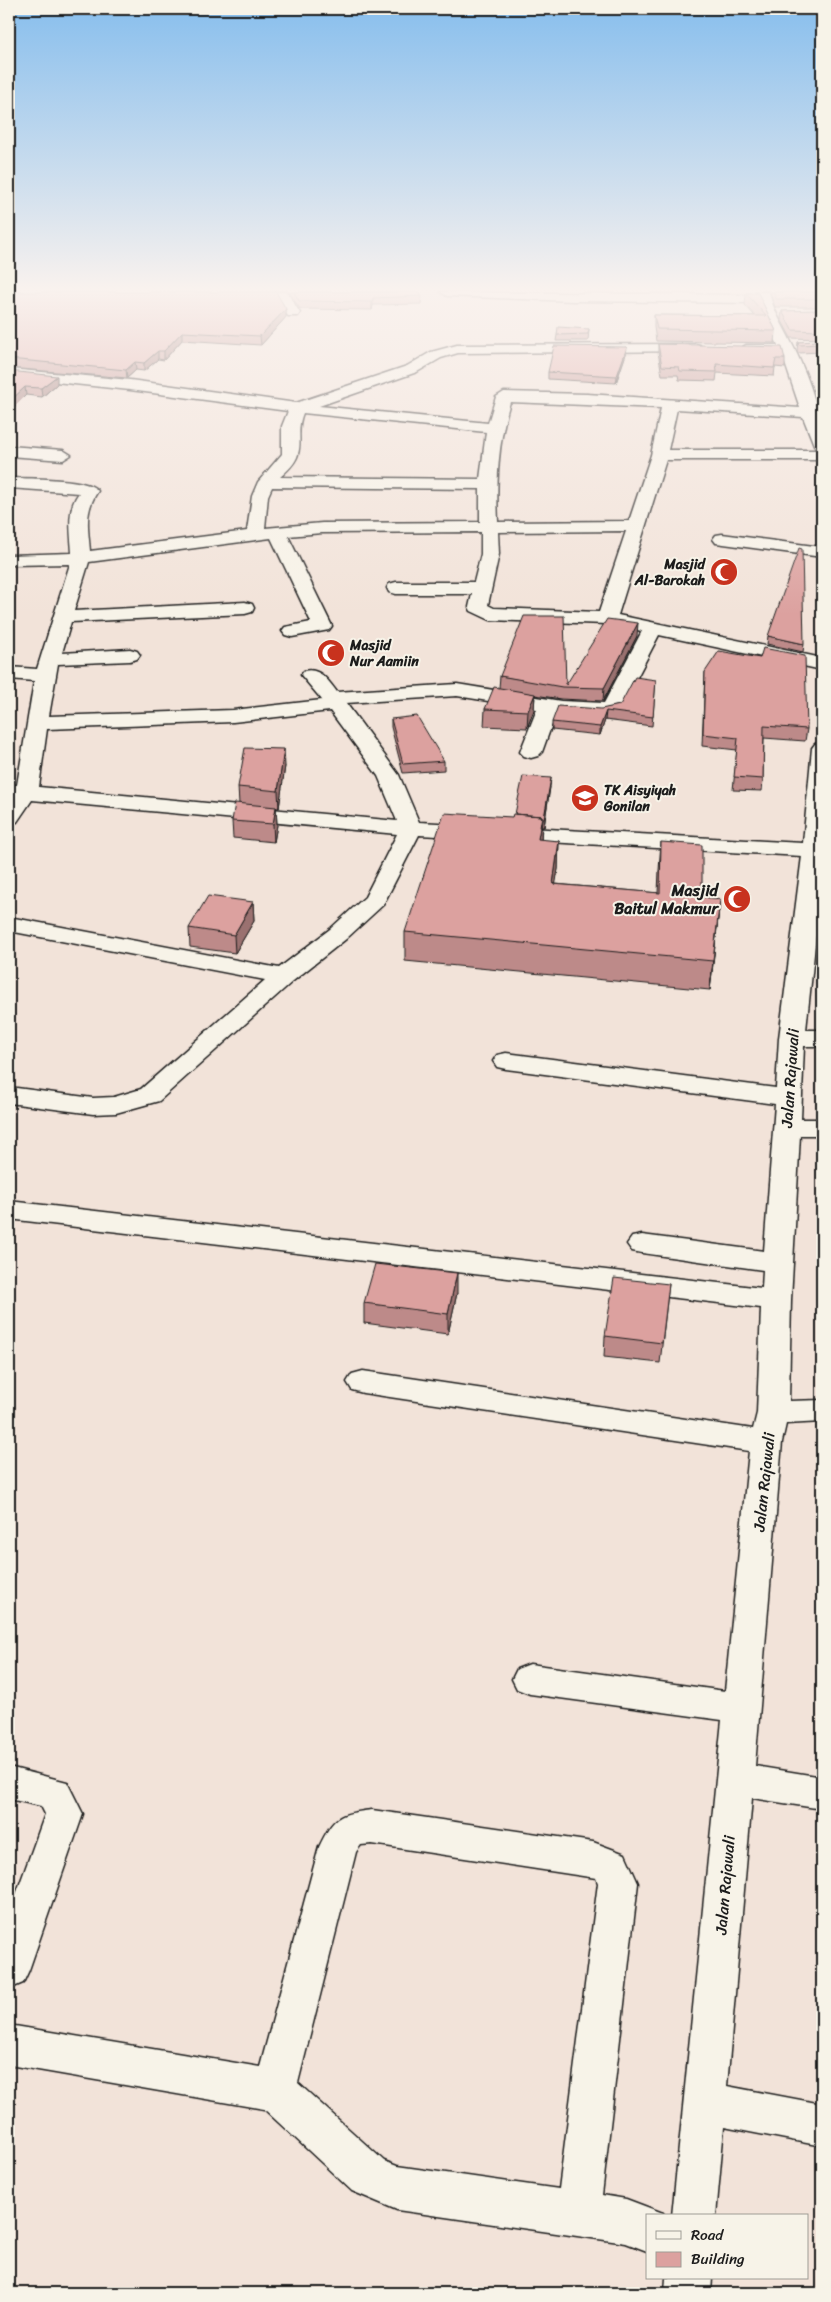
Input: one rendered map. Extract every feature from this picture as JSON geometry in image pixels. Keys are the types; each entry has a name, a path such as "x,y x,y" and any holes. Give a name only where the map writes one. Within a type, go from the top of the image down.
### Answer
{"street":[{"path":"232,399 494,428"},
{"path":"297,408 323,399"},
{"path":"503,399 494,428 488,484 490,554 478,607 490,614 607,618 822,664"},
{"path":"577,399 810,413"},
{"path":"658,455 822,448 810,413 809,399"},
{"path":"607,618 658,455 670,404"},
{"path":"255,535 260,496 266,482 285,463 290,454 290,426 297,408"},
{"path":"9,451 63,455"},
{"path":"266,482 488,484"},
{"path":"9,483 88,488 90,491 83,499 79,514 81,558 47,667 38,722 9,817"},
{"path":"9,560 81,558 277,532 369,527 636,526"},
{"path":"277,532 322,626 292,631"},
{"path":"722,540 822,552"},
{"path":"396,588 481,588"},
{"path":"62,617 245,608"},
{"path":"38,722 233,716 333,701 458,690 559,707 601,710 612,708 653,628"},
{"path":"9,673 130,655"},
{"path":"9,1095 94,1106 132,1102 150,1095 284,976 338,934 375,900 410,828 388,775 333,701 311,675"},
{"path":"531,752 547,710 559,707"},
{"name":"Jalan Rajawali","path":"694,2214 741,1708 770,1427 788,1112 807,1038 822,748"},
{"path":"18,791 816,864"},
{"path":"9,924 284,976"},
{"path":"506,1061 788,1112 822,1127"},
{"path":"9,1210 776,1300"},
{"path":"642,1244 778,1264"},
{"path":"363,1382 770,1427 822,1411"},
{"path":"530,1679 741,1708"},
{"path":"735,1779 822,1793"},
{"path":"9,1783 54,1794 64,1814 9,1970"},
{"path":"275,2090 338,1847 350,1829 372,1827 593,1859 611,1866 618,1883 578,2214"},
{"path":"9,2045 275,2090 368,2176 398,2188 626,2221 646,2229"},
{"path":"704,2102 822,2125"},
{"path":"688,2293 689,2280"}],"building":[{"path":"799,548 802,549 804,644 768,636"},
{"path":"524,616 564,616 566,685 607,619 638,623 604,688 562,687 500,676"},
{"path":"763,648 805,656 807,729 764,726 763,779 734,777 738,738 703,734 705,672 719,651 760,658"},
{"path":"635,677 656,680 653,717 606,711 600,727 552,722 558,706 601,709 620,705"},
{"path":"494,687 535,694 528,711 485,709"},
{"path":"417,716 444,761 403,764 391,719"},
{"path":"245,748 284,749 278,791 238,787"},
{"path":"523,776 551,778 544,818 542,816 515,814"},
{"path":"235,803 276,807 273,824 232,821"},
{"path":"444,813 512,817 513,814 542,816 538,839 559,841 553,884 660,893 661,842 702,845 702,897 720,899 713,961 405,932"},
{"path":"208,896 253,902 234,935 189,928"},
{"path":"375,1264 457,1273 448,1314 364,1303"},
{"path":"614,1278 669,1284 662,1343 605,1336"}],"place":[{"name":"Masjid Al-Barokah","path":"724,572"},
{"name":"Masjid Nur Aamiin","path":"331,653"},
{"name":"TK Aisyiyah Gonilan","path":"585,798"},
{"name":"Masjid Baitul Makmur","path":"737,899"}]}
